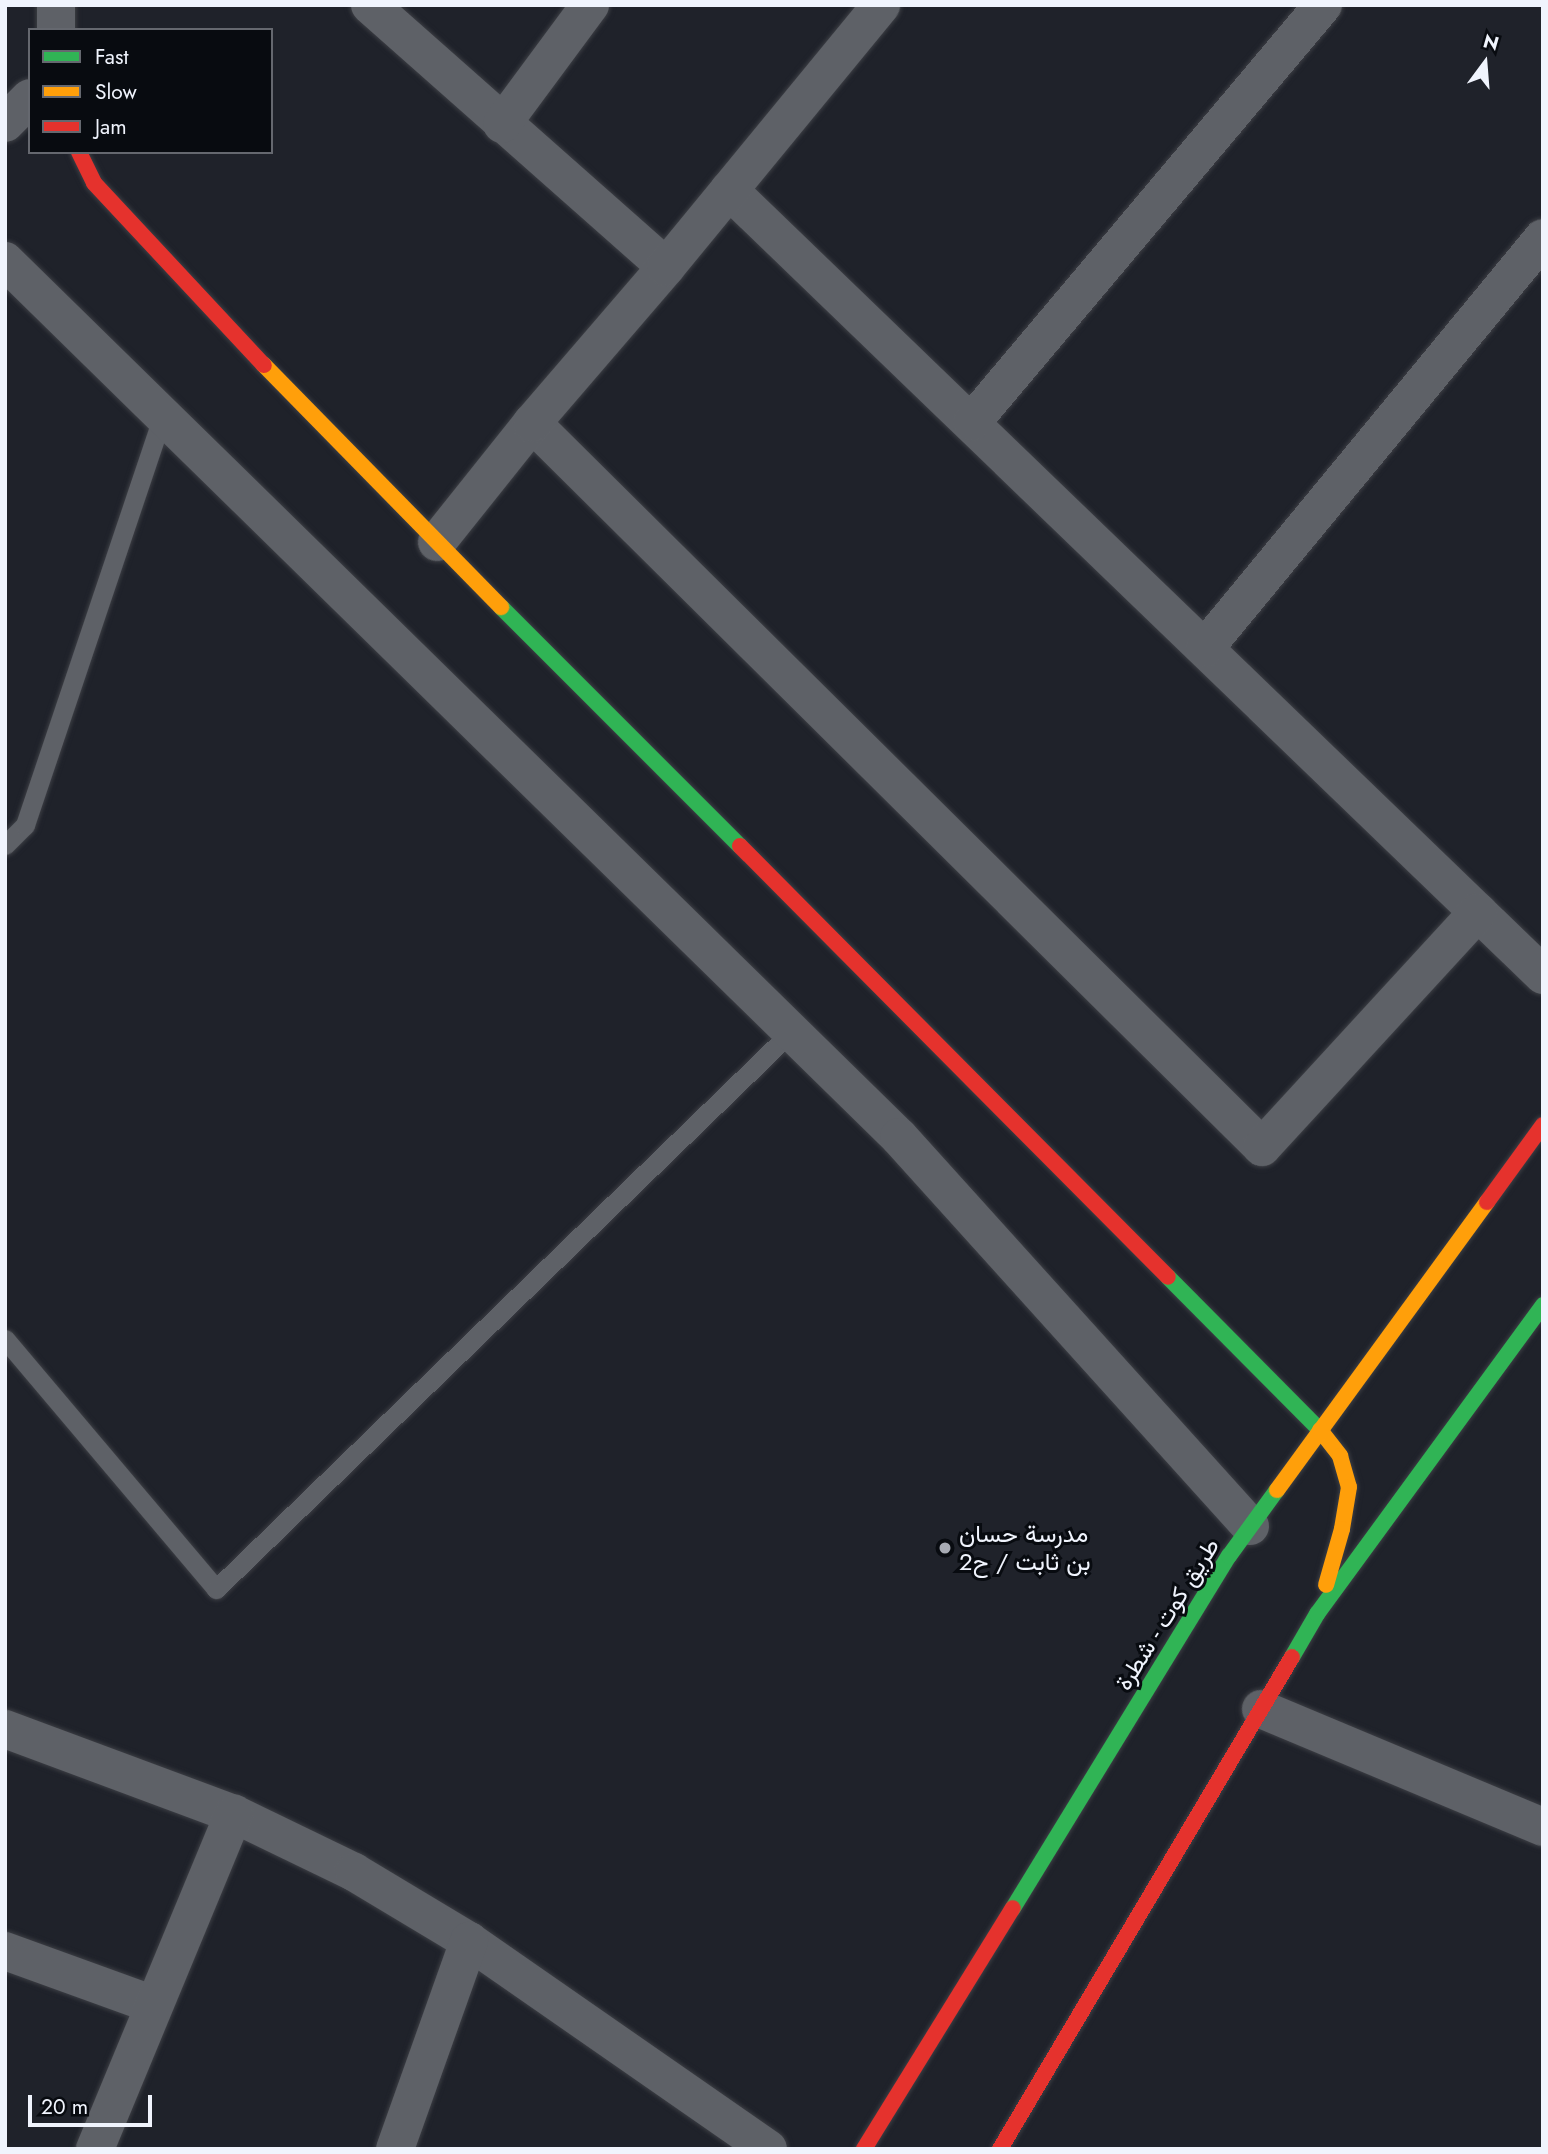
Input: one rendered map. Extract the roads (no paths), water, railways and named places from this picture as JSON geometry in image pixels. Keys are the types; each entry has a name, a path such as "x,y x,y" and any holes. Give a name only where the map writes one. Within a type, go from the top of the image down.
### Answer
{"main road":[{"path":"80,154 94,183 307,412 1320,1430 1340,1456 1349,1487 1342,1529 1317,1614"},
{"name":"طريق كوت - شطرة","path":"863,2149 1250,1526 1543,1125"},
{"path":"1000,2149 1317,1614 1543,1305"}],"street":[{"path":"56,5 56,28"},
{"path":"370,5 666,267"},
{"path":"502,124 590,5"},
{"path":"438,542 532,423 666,267 881,5"},
{"path":"972,422 1324,5"},
{"path":"5,123 28,100"},
{"path":"729,190 1543,975"},
{"path":"1205,648 1543,237"},
{"path":"5,261 899,1137 1250,1526"},
{"path":"532,423 1262,1147 1478,912"},
{"path":"1261,1709 1543,1827"},
{"path":"5,1729 234,1814 354,1872 469,1941 768,2149"},
{"path":"96,2149 234,1814"},
{"path":"395,2149 469,1941"},
{"path":"5,1951 154,2005"}],"lane":[{"path":"5,845 25,825 163,416"},
{"path":"5,1339 216,1589 792,1032"}],"place":[{"name":"مدرسة حسان بن ثابت / ح2","path":"945,1548"}]}
